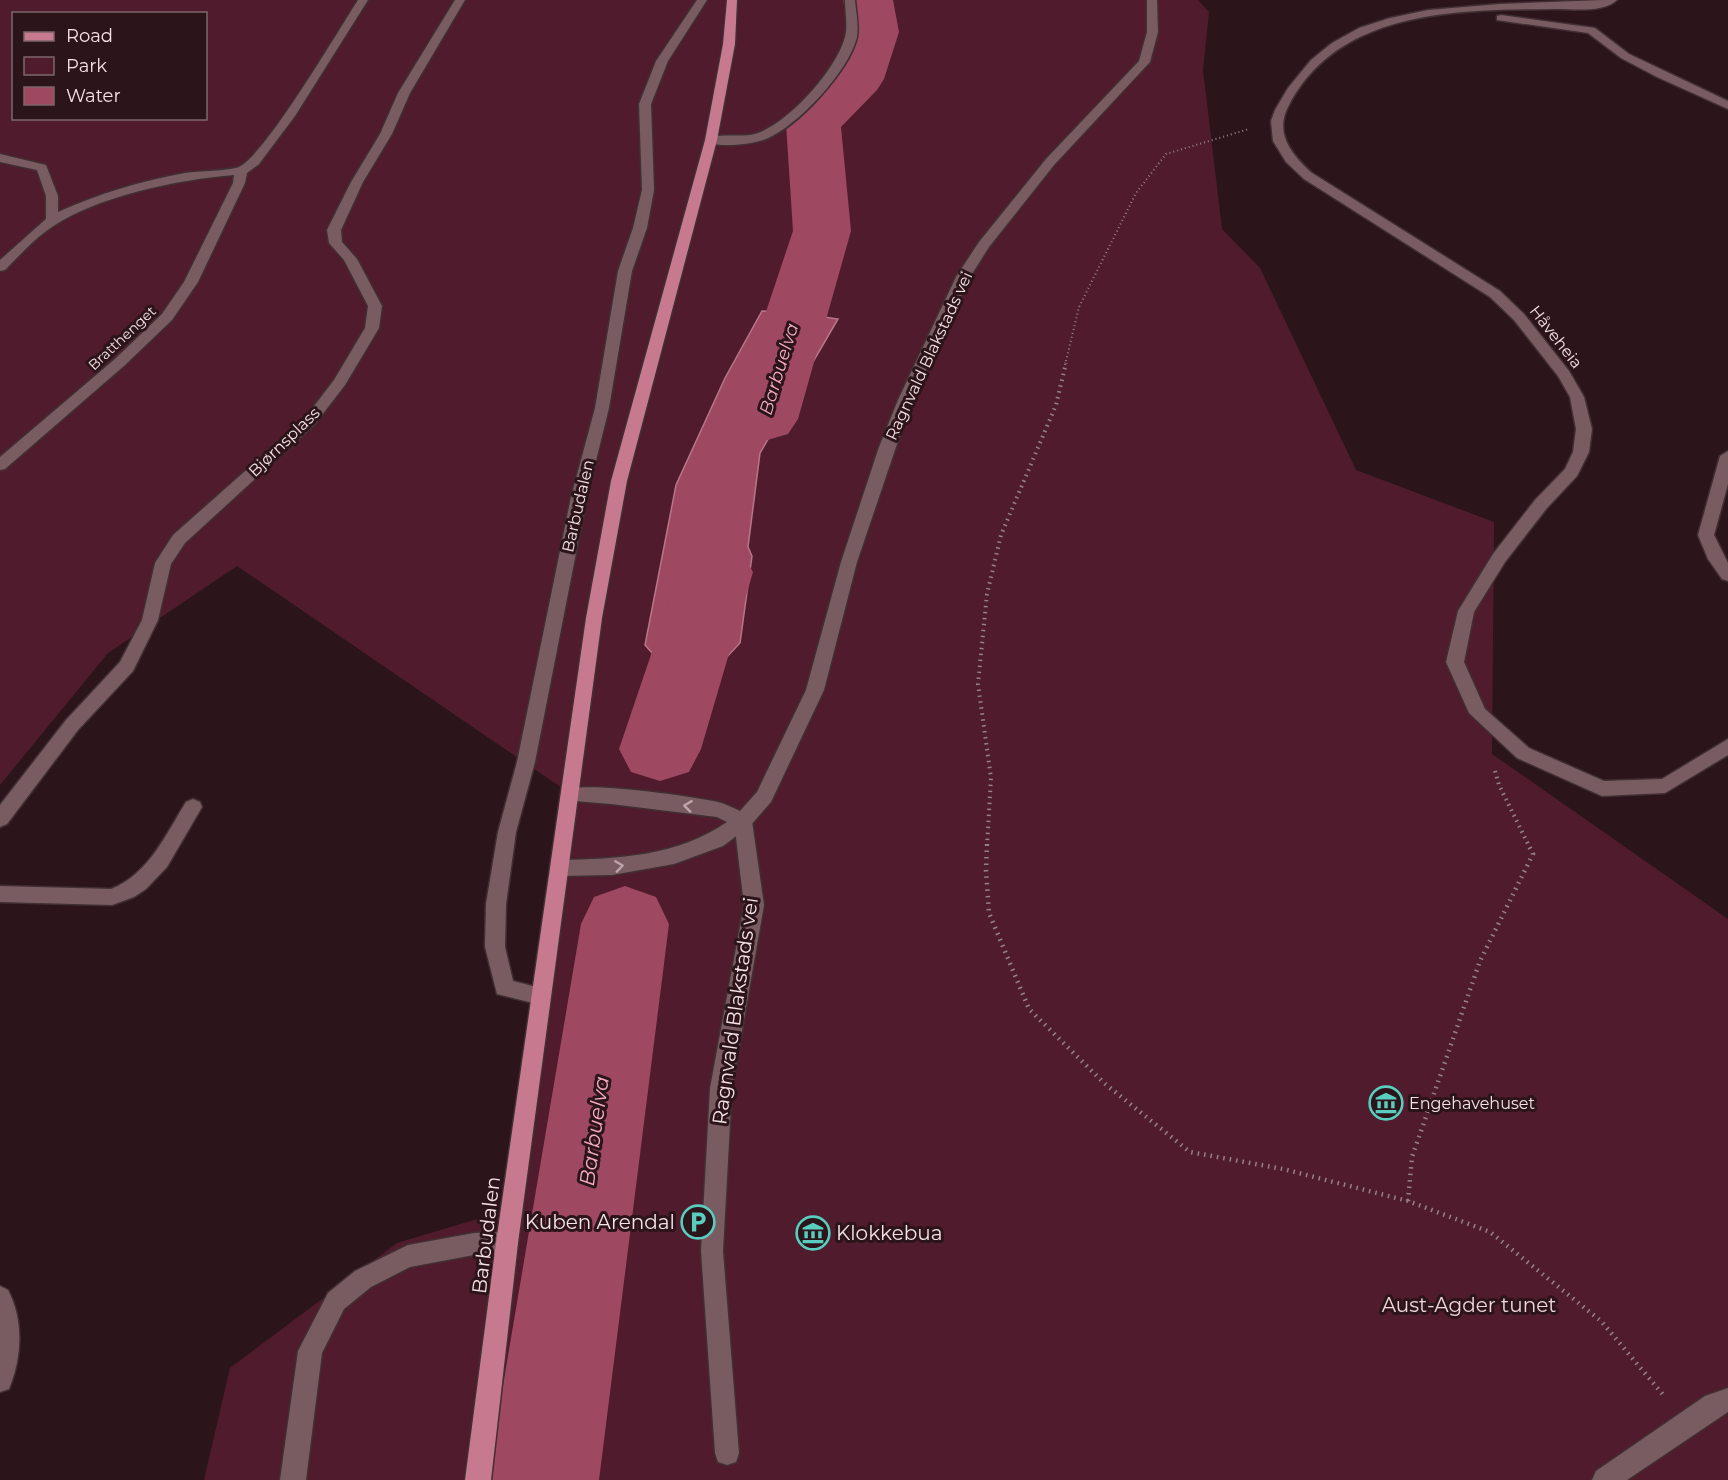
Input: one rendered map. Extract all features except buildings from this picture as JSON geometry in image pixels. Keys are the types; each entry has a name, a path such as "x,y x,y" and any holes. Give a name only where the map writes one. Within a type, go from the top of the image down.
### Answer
{"main road":[{"name":"Barbudalen","path":"478,1480 507,1243 594,618 619,481 711,140 729,44 732,0"}],"street":[{"name":"Bratthenget","path":"0,465 120,362 167,317 191,282 239,183 241,171 255,161 291,112 363,0"},
{"name":"Bjørnsplass","path":"0,819 72,725 127,666 150,620 163,563 179,539 310,421 340,382 372,328 375,306 350,259 336,243 334,230 357,182 386,134 404,93 460,0"},
{"name":"Barbudalen","path":"541,996 504,988 495,947 496,904 507,832 526,762 579,498 602,408 625,271 640,228 648,190 645,104 651,84 662,62 702,0"},
{"path":"711,140 745,141 765,135 793,117 832,73 851,38 850,0"},
{"name":"Ragnvald Blakstads vei","path":"560,868 612,867 667,858 716,840 743,821 764,797 815,690 849,562 886,447 905,400 963,277 984,245 1050,162 1144,62 1152,42 1154,24 1152,0"},
{"path":"1276,122 1285,101 1310,66 1336,44 1390,20 1436,12 1600,5 1612,0"},
{"path":"1468,10 1493,18 1591,30 1634,61 1728,105"},
{"name":"Håveheia","path":"1276,122 1277,137 1291,162 1308,176 1496,294 1550,354 1577,397 1584,429 1581,452 1572,472 1541,504 1499,558 1466,611 1455,662 1478,713 1523,753 1602,789 1665,786 1728,746"},
{"path":"0,158 42,168 52,196 52,222"},
{"path":"0,267 44,226 72,211 166,179 241,171"},
{"path":"1728,456 1706,535 1714,555 1728,575"},
{"path":"570,795 611,796 720,810 743,821"},
{"path":"0,894 112,897 128,893 149,877 193,807"},
{"name":"Ragnvald Blakstads vei","path":"727,1453 712,1251 721,1088 754,905 743,821"},
{"path":"293,1480 310,1351 336,1301 363,1279 408,1257 474,1244 507,1243"},
{"path":"0,1298 3,1304 9,1348 0,1380"},
{"path":"1605,1480 1714,1405 1728,1400"}],"path":[{"path":"1276,122 1166,154 1136,193 1079,307 1056,405 1001,535 987,594 978,684 991,778 986,870 989,912 1029,1009 1104,1083 1190,1152 1283,1169 1408,1201 1490,1232 1601,1321 1687,1423"},
{"path":"1408,1201 1412,1157 1480,962 1533,854 1499,785 1478,713"}],"green space":[{"name":"Aust-Agder tunet","path":"0,0 1198,0 1209,12 1203,70 1222,229 1260,268 1356,470 1494,522 1492,754 1728,919 1728,1480 204,1480 230,1368 397,1243 511,1209 565,790 237,566 108,653 0,785","holes":["762,311 797,313 837,320 760,453 748,547 752,556 740,642 709,676 696,673 645,645 676,485 725,378"]}],"water":[{"path":"762,311 838,319 760,453 748,547 752,556 740,643 709,676 696,673 676,680 645,645 676,485 725,378"}],"waterway":[{"name":"Barbuelva","path":"764,419 822,231 813,124 858,79 874,32 868,0"},
{"name":"Barbuelva","path":"660,749 716,572"},
{"name":"Barbuelva","path":"543,1480 625,924"}],"place":[{"name":"Engehavehuset","path":"1386,1103"},
{"name":"Kuben Arendal","path":"698,1222"},
{"name":"Klokkebua","path":"813,1233"}]}
